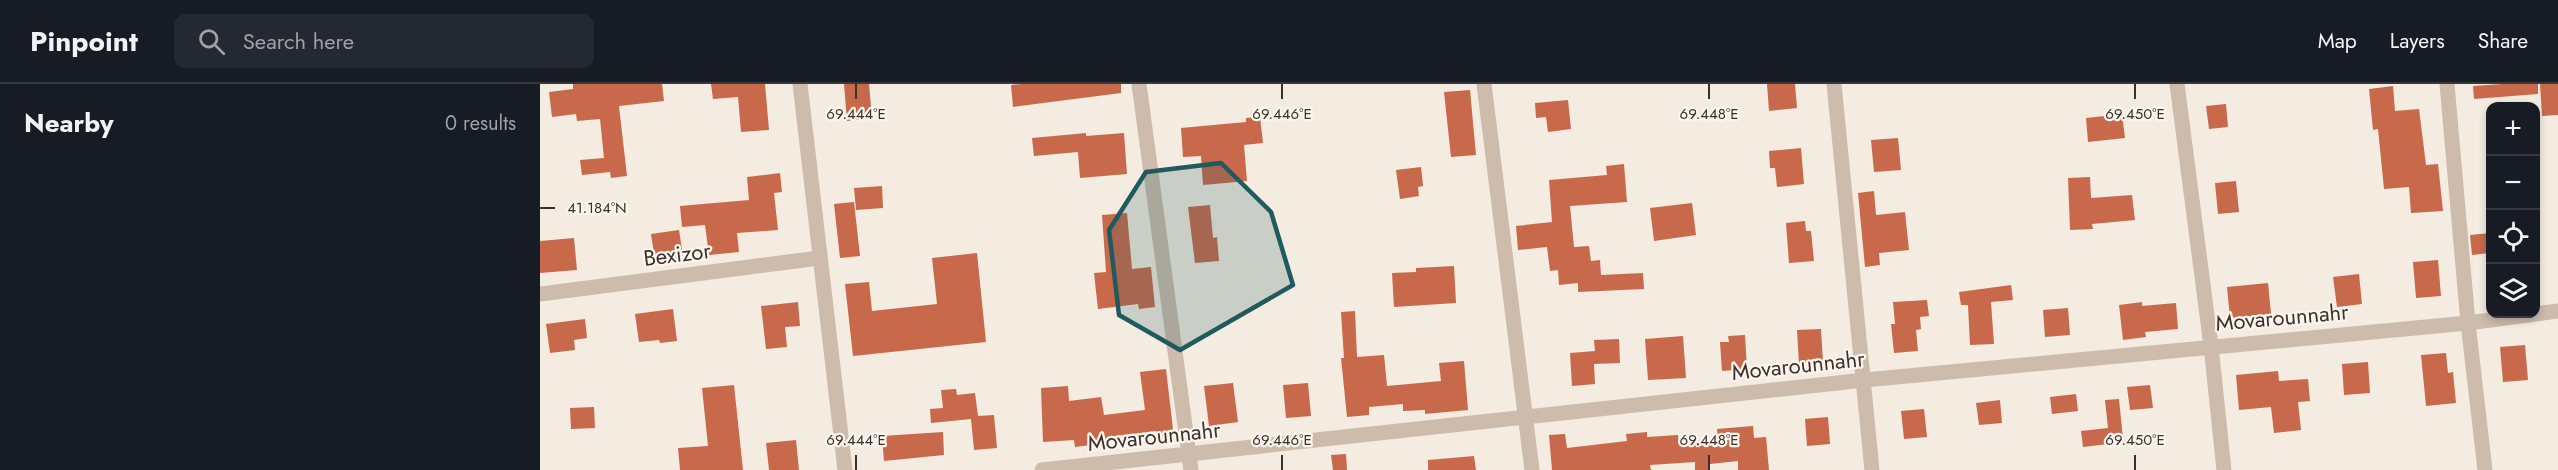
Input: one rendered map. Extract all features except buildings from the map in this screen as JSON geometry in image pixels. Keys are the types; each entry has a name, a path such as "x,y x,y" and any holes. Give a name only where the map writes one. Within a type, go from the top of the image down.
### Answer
{"street":[{"path":"800,84 845,470"},
{"path":"1139,84 1190,463"},
{"path":"1484,84 1532,470"},
{"path":"1834,84 1872,470"},
{"path":"2177,84 2211,346 2224,470"},
{"path":"2447,84 2468,323 2486,470"},
{"name":"Bexizor","path":"540,294 819,258"},
{"name":"Movarounnahr","path":"1042,470 1190,463 1526,417 2211,346 2468,323 2558,311"}],"highlighted area":[{"path":"1221,163 1271,212 1293,285 1180,350 1119,315 1109,230 1146,172"}]}
